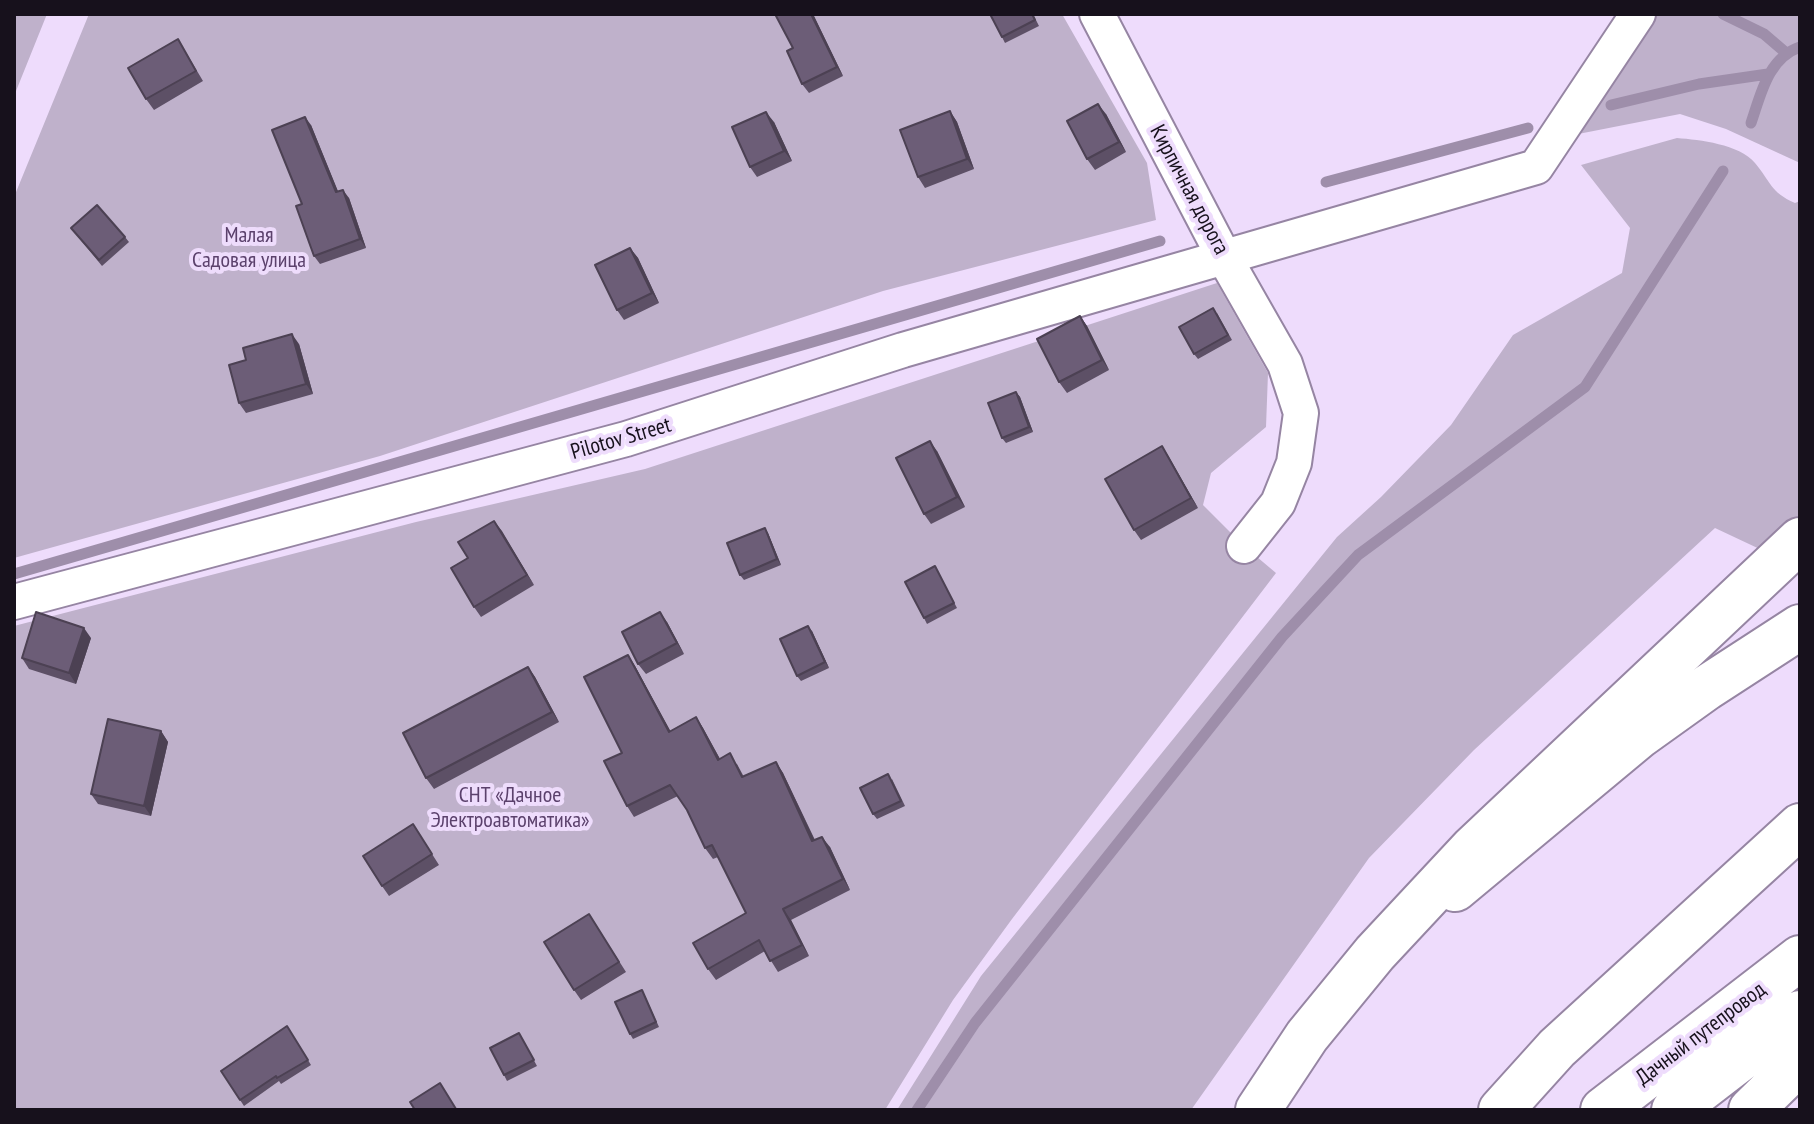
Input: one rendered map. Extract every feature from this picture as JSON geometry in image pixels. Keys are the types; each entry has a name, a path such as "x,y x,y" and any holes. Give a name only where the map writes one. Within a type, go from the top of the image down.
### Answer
{"main road":[{"path":"1258,1110 1307,1036 1375,953 1473,848 1800,540"},
{"path":"1375,953 1639,736 1800,627"},
{"path":"1501,1110 1557,1048 1800,826"},
{"name":"Дачный путепровод","path":"1603,1110 1800,958"},
{"name":"Дачный путепровод","path":"1674,1110 1800,1013"},
{"path":"1751,1110 1800,1062"}],"street":[{"name":"Кирпичная дорога","path":"1097,14 1224,257 1285,364 1301,413 1294,463 1278,503 1244,546"},
{"name":"Pilotov Street","path":"14,602 626,439 903,350 1536,167 1638,14"}],"green space":[{"path":"14,14 47,14 14,96"},
{"name":"Малая Садовая улица","path":"89,14 1062,14 1147,163 1156,220 883,291 380,456 14,558 14,197"},
{"path":"1652,14 1800,14 1800,163 1726,129 1680,114 1568,136"},
{"path":"1677,138 1719,144 1739,151 1755,163 1780,195 1795,203 1800,201 1800,568 1715,528 1474,750 1369,858 1191,1110 897,1110 981,976 1337,537 1451,425 1513,335 1622,273 1630,228 1581,165"},
{"name":"СНТ «Дачное Электроавтоматика»","path":"1217,283 1268,373 1266,427 1211,473 1203,505 1276,573 953,1000 885,1110 14,1110 14,626 416,522 645,469"}],"building":[{"path":"775,14 811,14 837,67 802,84 787,51 793,48"},
{"path":"990,14 1032,14 1035,20 1002,37"},
{"path":"178,39 196,71 146,99 128,68"},
{"path":"1098,104 1119,142 1087,159 1067,121"},
{"path":"950,111 967,159 918,177 900,130"},
{"path":"766,112 784,151 750,167 732,127"},
{"path":"305,117 336,192 343,190 360,239 314,256 296,206 302,204 272,130"},
{"path":"97,205 125,237 99,260 71,228"},
{"path":"630,248 652,293 617,310 595,265"},
{"path":"1213,308 1228,335 1194,354 1179,327"},
{"path":"1080,316 1102,360 1059,382 1037,339"},
{"path":"292,334 306,384 239,403 229,365 246,360 243,348"},
{"path":"1016,392 1029,427 1002,438 988,403"},
{"path":"930,441 957,497 924,514 896,458"},
{"path":"1162,446 1191,498 1134,530 1105,479"},
{"path":"494,521 527,575 474,607 451,568 468,558 458,542"},
{"path":"765,528 777,559 740,575 727,543"},
{"path":"935,566 954,603 924,618 905,582"},
{"path":"36,612 84,628 69,673 22,658"},
{"path":"660,612 677,643 638,664 622,632"},
{"path":"808,626 825,662 797,676 780,639"},
{"path":"628,655 669,732 696,717 718,760 730,753 742,777 776,762 812,841 822,837 843,879 783,909 802,945 770,961 759,940 708,969 693,943 746,913 712,845 705,848 687,810 670,785 627,806 604,761 622,753 584,677"},
{"path":"528,667 552,712 426,778 403,733"},
{"path":"108,719 161,731 144,806 91,794"},
{"path":"888,774 901,801 873,814 860,788"},
{"path":"413,824 432,854 382,886 363,856"},
{"path":"589,914 619,962 574,990 544,942"},
{"path":"642,990 656,1022 630,1034 615,1002"},
{"path":"287,1026 308,1060 276,1076 240,1100 221,1071"},
{"path":"519,1033 534,1060 504,1075 490,1048"},
{"path":"440,1083 456,1109 415,1110 410,1102"}],"waterway":[{"path":"1723,14 1764,34 1785,52"},
{"path":"1751,123 1762,89 1773,68 1780,59 1800,47"},
{"path":"1611,105 1699,84 1768,74"},
{"path":"1326,182 1528,128"},
{"path":"917,1110 975,1023 1282,637 1358,555 1585,387 1723,171"},
{"path":"14,574 1160,241"}]}
